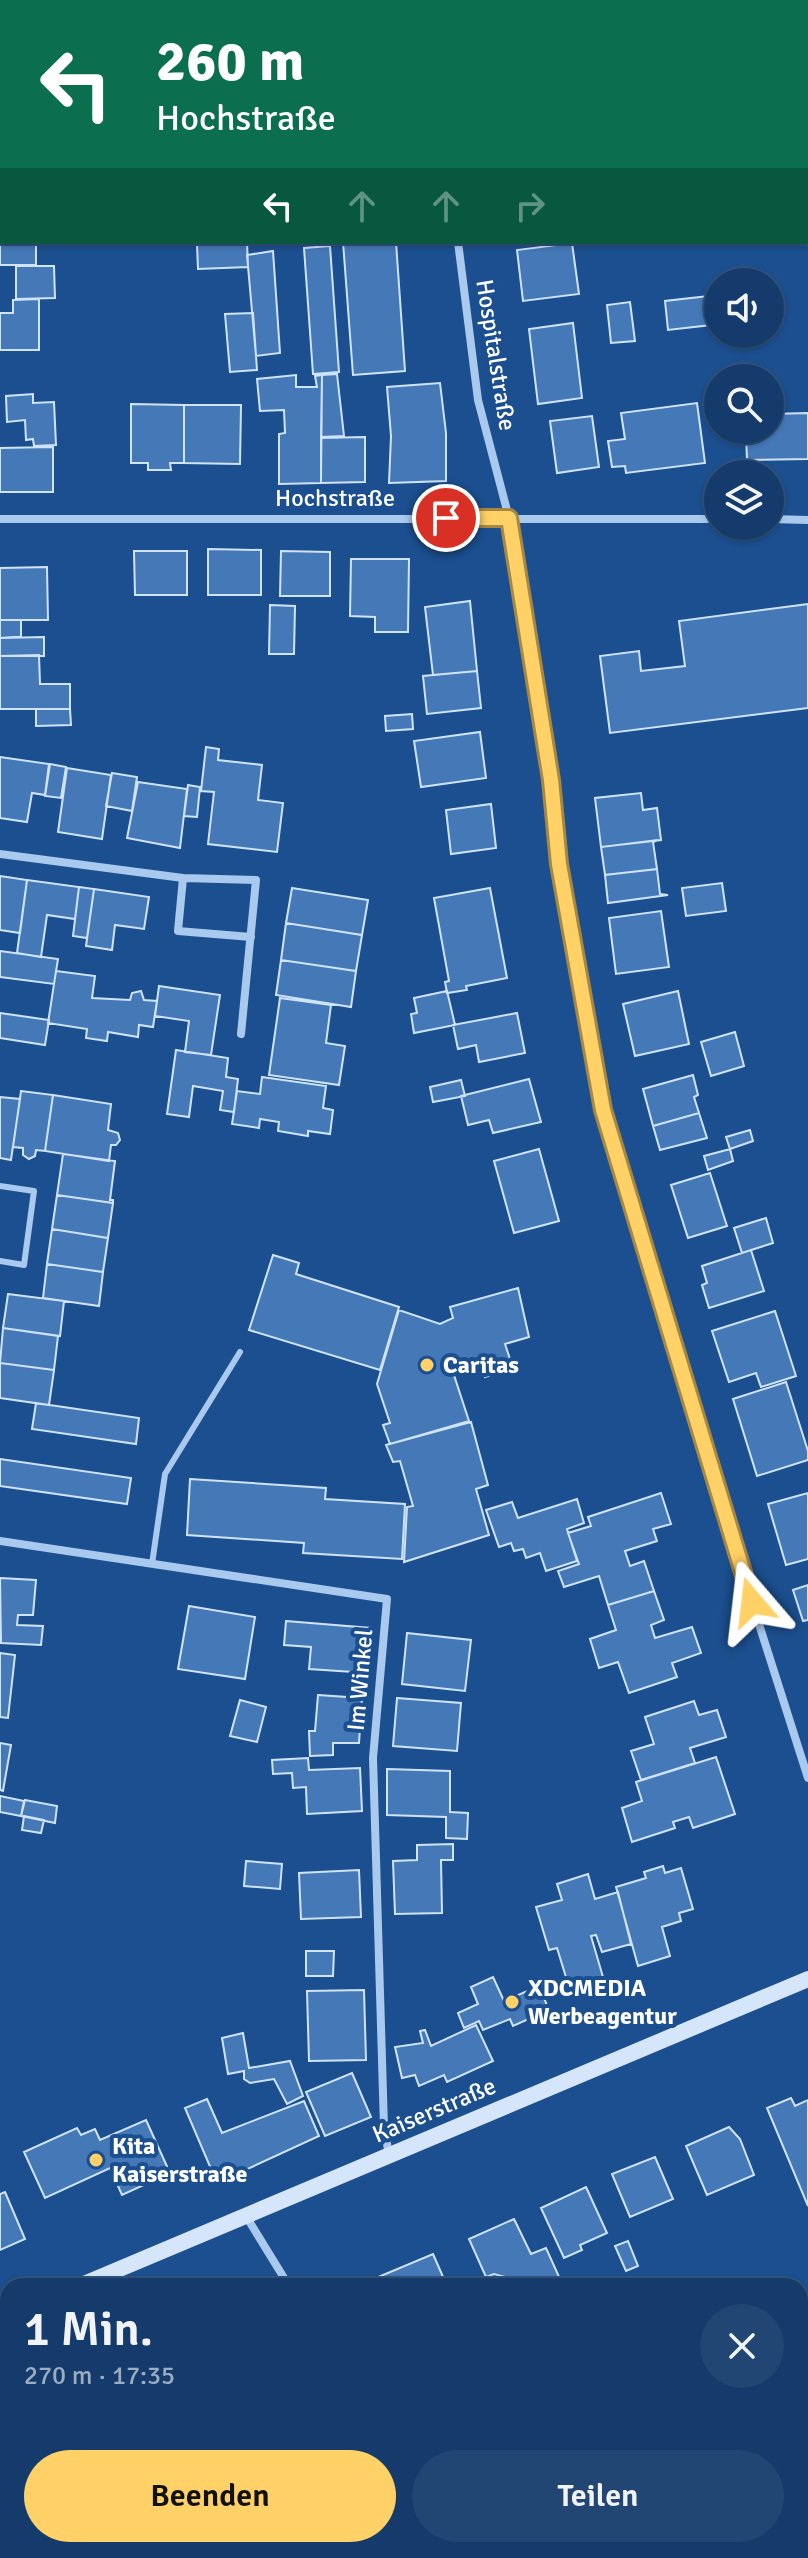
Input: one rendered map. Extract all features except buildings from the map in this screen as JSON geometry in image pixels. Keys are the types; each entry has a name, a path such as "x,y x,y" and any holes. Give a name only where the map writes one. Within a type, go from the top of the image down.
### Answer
{"main road":[{"name":"Kaiserstraße","path":"98,2278 808,1979"}],"street":[{"name":"Hospitalstraße","path":"458,244 478,400 509,518 551,780 559,864 603,1110 808,1778"},
{"name":"Hochstraße","path":"0,519 704,519"},
{"path":"784,519 808,520"},
{"path":"0,854 183,878 256,880 241,1034"},
{"path":"183,878 178,931 251,937"},
{"name":"Im Winkel","path":"0,1541 387,1599 373,1758 384,2127 389,2155"},
{"path":"246,2216 284,2278"}],"lane":[{"path":"0,1186 34,1191 24,1265 0,1261"},
{"path":"152,1564 165,1474 240,1352"}],"place":[{"name":"Caritas","path":"427,1365"},
{"name":"XDCMEDIA Werbeagentur","path":"512,2002"},
{"name":"Kita Kaiserstraße","path":"96,2160"}],"route":[{"path":"446,518 509,518 551,780 559,864 603,1110 752,1602"}]}
